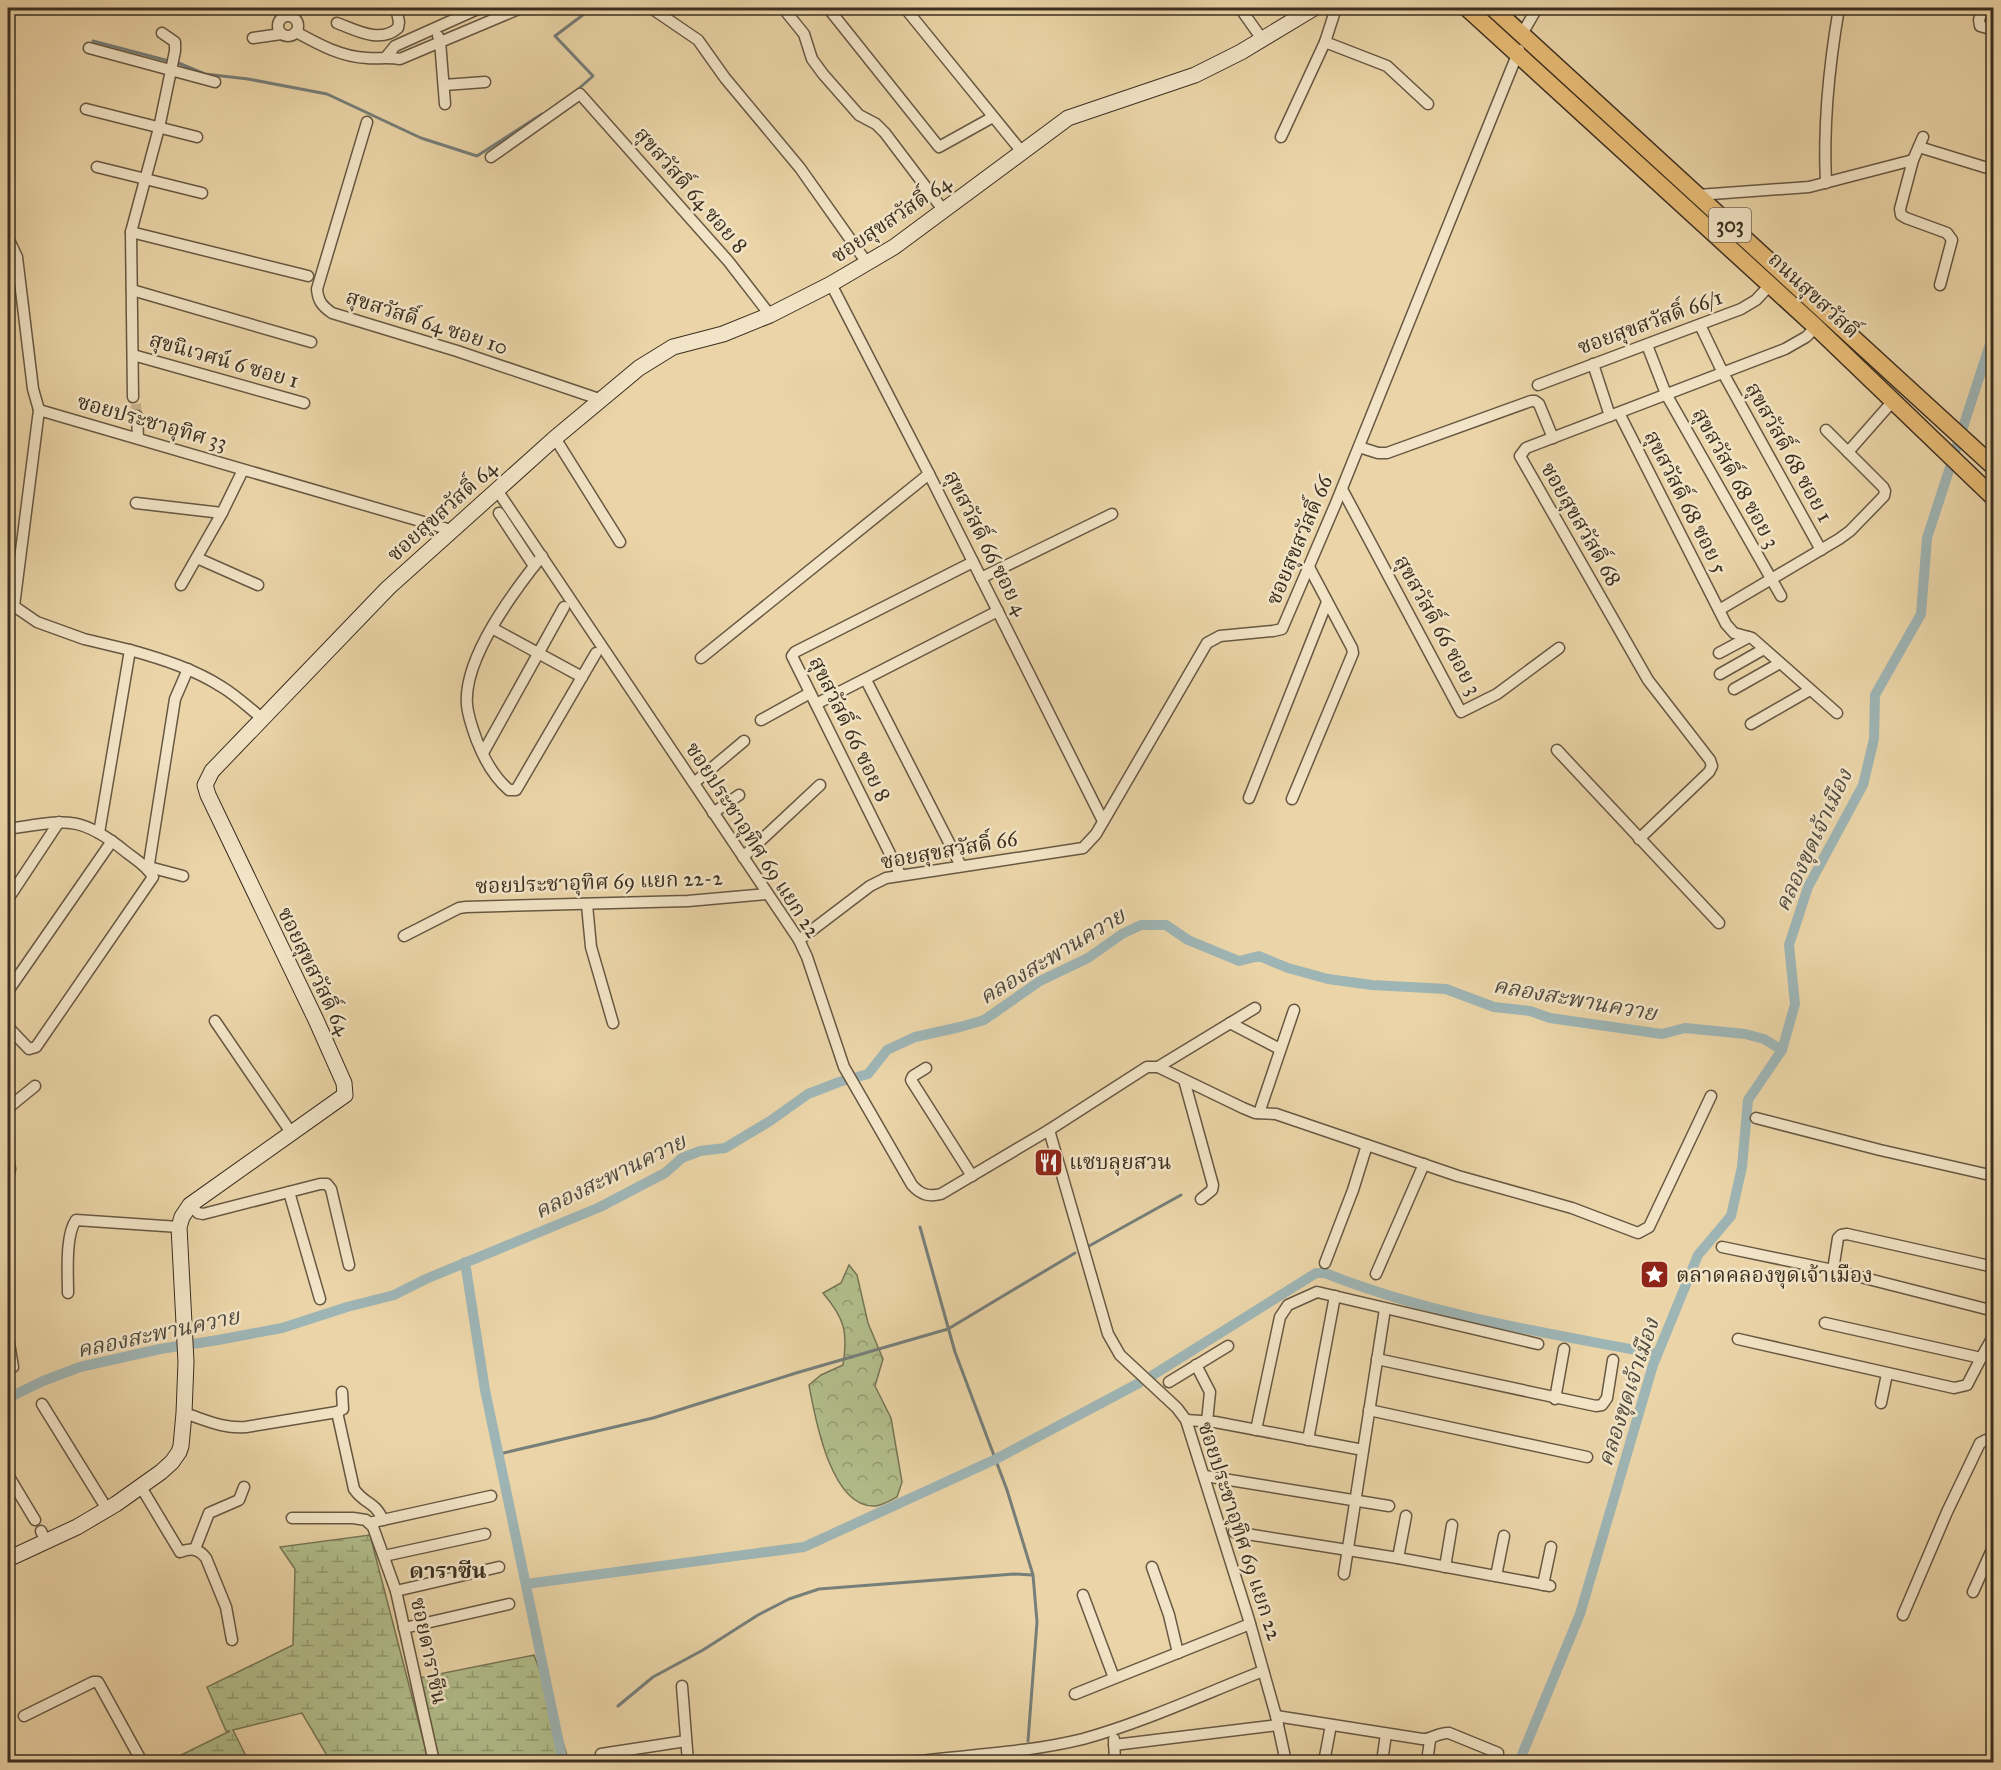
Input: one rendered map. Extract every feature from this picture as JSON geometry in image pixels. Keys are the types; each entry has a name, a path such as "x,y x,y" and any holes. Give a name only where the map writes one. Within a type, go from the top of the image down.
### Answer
{"main road":[{"name":"ถนนสุขสวัสดิ์","path":"1467,8 1816,327 1994,498"},
{"name":"ถนนสุขสวัสดิ์","path":"1493,8 1990,464"}],"street":[{"path":"337,22 367,34 381,36 398,28 396,8"},
{"path":"386,57 395,46 480,8"},
{"path":"296,32 328,49 350,56 368,59 386,57 400,59 517,8"},
{"path":"783,8 804,34 812,59 823,75 859,115 876,124 885,133 944,211"},
{"path":"828,8 939,147 993,117"},
{"path":"905,8 1022,152"},
{"path":"1240,8 1262,39"},
{"name":"ซอยสุขสวัสดิ์ 64","path":"8,1559 44,1536 107,1509 141,1487 172,1462 181,1446 184,1413 186,1362 179,1227 182,1217 190,1205 345,1095 344,1083 316,1020 208,795 205,785 212,771 388,588 555,438 639,368 673,347 731,332 770,315 894,248 1068,118 1195,75 1314,8"},
{"path":"1281,137 1325,42 1336,8"},
{"name":"ซอยสุขสวัสดิ์ 66","path":"799,940 870,885 886,878 900,874 1083,848 1096,834 1207,643 1220,636 1273,632 1282,628 1342,489 1517,52 1537,8"},
{"path":"1826,183 1824,138 1826,108 1831,54 1839,8"},
{"path":"1983,8 1979,20 1980,26 1994,30"},
{"path":"654,10 698,40 726,78 801,168 867,263"},
{"path":"253,38 282,34 291,36 296,32 297,22 288,12 279,21 278,28 282,34"},
{"path":"435,27 441,41 445,104"},
{"path":"133,402 131,232 159,128 173,61 174,42 162,33"},
{"path":"405,41 409,54"},
{"path":"1325,42 1387,66 1428,104"},
{"path":"89,48 173,61 215,82"},
{"path":"444,85 485,82"},
{"name":"สุขสวัสดิ์ 64 ซอย 8","path":"491,157 580,94 729,262 770,315"},
{"path":"86,109 196,137"},
{"name":"สุขสวัสดิ์ 64 ซอย 10","path":"367,122 317,289 318,298 323,307 332,313 457,351 602,400"},
{"path":"1940,285 1952,240 1950,236 1901,215 1900,209 1913,160 1921,142 1994,170"},
{"path":"1698,195 1797,189 1913,160"},
{"path":"97,167 202,193"},
{"path":"131,232 308,276"},
{"path":"8,238 17,257 33,389 39,410 11,604 37,622 84,639 130,650 188,669 228,691 263,719"},
{"name":"สุขสวัสดิ์ 66 ซอย 4","path":"831,284 1103,821"},
{"name":"ซอยสุขสวัสดิ์ 66/1","path":"1538,385 1748,305 1770,285"},
{"path":"132,290 311,342"},
{"name":"สุขสวัสดิ์ 68 ซอย 1","path":"1700,325 1723,373 1821,550"},
{"name":"ซอยสุขสวัสดิ์ 68","path":"1638,839 1709,772 1712,766 1710,760 1648,680 1520,456 1526,448 1785,349 1806,337 1816,327"},
{"name":"สุขสวัสดิ์ 68 ซอย 3","path":"1647,345 1666,394 1781,596"},
{"name":"สุขนิเวศน์ 6 ซอย 1","path":"133,355 304,403"},
{"name":"สุขสวัสดิ์ 68 ซอย 5","path":"1593,364 1615,414 1730,630 1749,637 1837,713"},
{"path":"1359,447 1378,453 1387,453 1531,401 1539,404 1553,438"},
{"path":"1848,452 1892,402"},
{"name":"ซอยประชาอุทิศ 33","path":"39,410 451,531"},
{"path":"134,417 134,437"},
{"path":"1719,610 1771,581 1850,531 1884,496 1883,487 1826,430"},
{"path":"555,438 620,542"},
{"path":"181,585 222,513 243,470"},
{"path":"701,658 929,474"},
{"name":"สุขสวัสดิ์ 66 ซอย 3","path":"1342,489 1461,712 1497,694 1559,648"},
{"name":"ซอยประชาอุทิศ 69 แยก 22","path":"497,490 799,940 807,957 843,1066 918,1192 933,1196 941,1194 1049,1130 1108,1334 1120,1354 1177,1408 1186,1420 1250,1624 1277,1720 1286,1762"},
{"path":"136,503 222,513"},
{"path":"499,513 534,566"},
{"path":"981,578 1112,514"},
{"path":"542,556 492,628 473,668 468,696 467,704 473,730 492,771 508,789 516,790 596,653"},
{"path":"197,558 258,585"},
{"name":"สุขสวัสดิ์ 66 ซอย 8","path":"900,874 792,656 795,652 973,562"},
{"path":"1292,799 1353,653 1309,567"},
{"path":"1249,798 1327,602"},
{"path":"483,753 564,607"},
{"path":"816,704 998,611"},
{"path":"492,628 582,677"},
{"path":"1719,653 1749,637"},
{"path":"1720,675 1764,649"},
{"path":"99,833 130,650"},
{"path":"1734,689 1780,663"},
{"path":"8,1027 29,1049 36,1047 152,880 149,869 175,699 188,669"},
{"path":"866,680 961,866"},
{"path":"1751,724 1810,690"},
{"path":"761,720 810,693"},
{"path":"694,783 744,741"},
{"path":"1557,750 1719,923"},
{"path":"744,857 820,785"},
{"path":"713,813 739,795"},
{"path":"8,899 59,822"},
{"path":"8,829 59,822 78,823 112,841 149,869 183,876"},
{"path":"8,991 112,841"},
{"name":"ซอยประชาอุทิศ 69 แยก 22-2","path":"404,936 466,907 688,901 766,894"},
{"path":"587,905 591,947 613,1023"},
{"path":"1049,1130 1147,1067 1158,1066 1255,1008"},
{"path":"1259,1113 1294,1010"},
{"path":"215,1021 292,1134"},
{"path":"1230,1023 1281,1049"},
{"path":"1158,1066 1243,1108 1259,1113 1276,1114 1424,1164 1572,1208 1638,1233 1649,1227 1711,1096"},
{"path":"926,1068 910,1080 972,1176"},
{"path":"1184,1080 1213,1185 1212,1190 1202,1199"},
{"path":"8,1108 35,1086"},
{"path":"1756,1118 1994,1176"},
{"path":"1325,1263 1353,1190 1367,1145"},
{"path":"8,1154 10,1168 8,1177"},
{"path":"1376,1274 1424,1164"},
{"path":"190,1205 198,1213 203,1214 327,1184 331,1189 349,1265"},
{"path":"289,1192 320,1299"},
{"path":"68,1293 69,1245 73,1224 76,1220 179,1227"},
{"path":"1833,1270 1838,1238 1847,1234 1994,1267"},
{"path":"1722,1247 1833,1270 1994,1311"},
{"path":"1257,1430 1280,1317 1288,1305 1317,1292 1538,1344"},
{"path":"1308,1440 1335,1296"},
{"path":"1344,1574 1385,1309"},
{"path":"1825,1323 1981,1358"},
{"path":"1738,1339 1887,1374 1962,1388 1970,1381 1994,1335"},
{"path":"8,1337 13,1366"},
{"path":"1168,1382 1228,1346"},
{"path":"1555,1398 1564,1349"},
{"path":"1377,1359 1596,1406 1602,1405 1607,1398 1613,1360"},
{"path":"1196,1365 1210,1392 1207,1422"},
{"path":"1881,1402 1887,1374"},
{"path":"184,1413 232,1428 337,1412 343,1409 342,1392"},
{"path":"42,1404 107,1509"},
{"path":"1369,1410 1587,1457"},
{"path":"337,1412 354,1489 362,1498 376,1507 383,1520"},
{"path":"1186,1420 1257,1430 1363,1450"},
{"path":"1903,1615 1947,1512 1980,1443 1994,1440"},
{"path":"8,1475 35,1520"},
{"path":"1205,1476 1389,1506"},
{"path":"141,1487 180,1552 195,1549 201,1551 206,1558 228,1613 232,1640"},
{"path":"195,1549 209,1514 239,1500 244,1487"},
{"path":"292,1518 353,1518 366,1520 369,1523 491,1496"},
{"path":"1398,1558 1406,1516"},
{"name":"ซอยดาราซีน","path":"369,1523 373,1527 396,1591 434,1762"},
{"path":"1445,1567 1452,1525"},
{"path":"1234,1532 1398,1558 1546,1586 1551,1547"},
{"path":"384,1556 485,1534"},
{"path":"1496,1576 1504,1536"},
{"path":"1973,1592 1994,1545"},
{"path":"396,1591 499,1567"},
{"path":"1152,1567 1178,1653"},
{"path":"1083,1595 1114,1678"},
{"path":"404,1628 509,1604"},
{"path":"1075,1694 1250,1624"},
{"path":"910,1762 935,1761 1043,1747 1114,1729 1263,1671"},
{"path":"24,1716 93,1682 98,1682 142,1762"},
{"path":"682,1686 688,1762"},
{"path":"1114,1744 1277,1720 1331,1725 1430,1740 1442,1733 1449,1733 1498,1753"},
{"path":"1324,1762 1331,1725"},
{"path":"1114,1729 1115,1762"},
{"path":"1382,1762 1386,1734"},
{"path":"1427,1762 1430,1740"},
{"path":"601,1754 686,1741"}],"green space":[{"path":"849,1265 857,1275 868,1323 883,1359 875,1386 891,1418 902,1482 897,1497 876,1506 860,1503 847,1493 837,1478 821,1439 809,1385 821,1375 843,1365 845,1335 843,1326 823,1293 841,1283"},
{"path":"370,1535 429,1762 334,1762 329,1759 302,1713 233,1730 249,1762 167,1762 230,1731 226,1731 207,1687 293,1645 295,1569 280,1547"},
{"path":"534,1655 569,1762 439,1762 419,1678"}],"waterway":[{"path":"575,92 593,76 555,36 592,8"},
{"path":"93,41 169,61"},
{"path":"176,62 205,74 248,79 327,94 421,138 477,156 542,114"},
{"name":"คลองขุดเจ้าเมือง","path":"1519,1762 1580,1614 1653,1365 1698,1255 1731,1216 1742,1167 1748,1100 1782,1050 1795,1004 1789,945 1808,887 1863,785 1874,739 1875,695 1921,614 1927,538 1994,332"},
{"name":"คลองสะพานควาย","path":"8,1398 80,1367 160,1349 282,1328 394,1295 426,1279 600,1207 665,1173 682,1158 700,1151 725,1148 770,1121 808,1094 868,1074 887,1050 915,1037 984,1020 1040,981 1088,958 1122,934 1141,925 1166,925 1188,940 1239,961 1259,956 1288,968 1328,979 1372,985 1446,989 1494,1007 1530,1011 1550,1018 1662,1034 1685,1028 1745,1034 1764,1039 1782,1050"},
{"path":"1089,1246 1181,1195"},
{"path":"920,1227 955,1352 1007,1490 1033,1575 1037,1622 1028,1741"},
{"path":"499,1454 653,1418 948,1329 1075,1253"},
{"path":"465,1262 485,1390 563,1762"},
{"path":"1153,1375 1316,1273 1325,1273 1365,1288 1447,1312 1657,1354"},
{"path":"526,1584 804,1547 996,1459 1139,1383"},
{"path":"618,1706 653,1677 703,1650 758,1615 789,1599 819,1589 1014,1574 1032,1575"}],"tunnel":[{"path":"136,404 137,416"}],"place":[{"name":"แซบลุยสวน","path":"1048,1162"},
{"name":"ตลาดคลองขุดเจ้าเมือง","path":"1655,1275"}],"district":[{"name":"ดาราซีน","path":"448,1570"}]}
